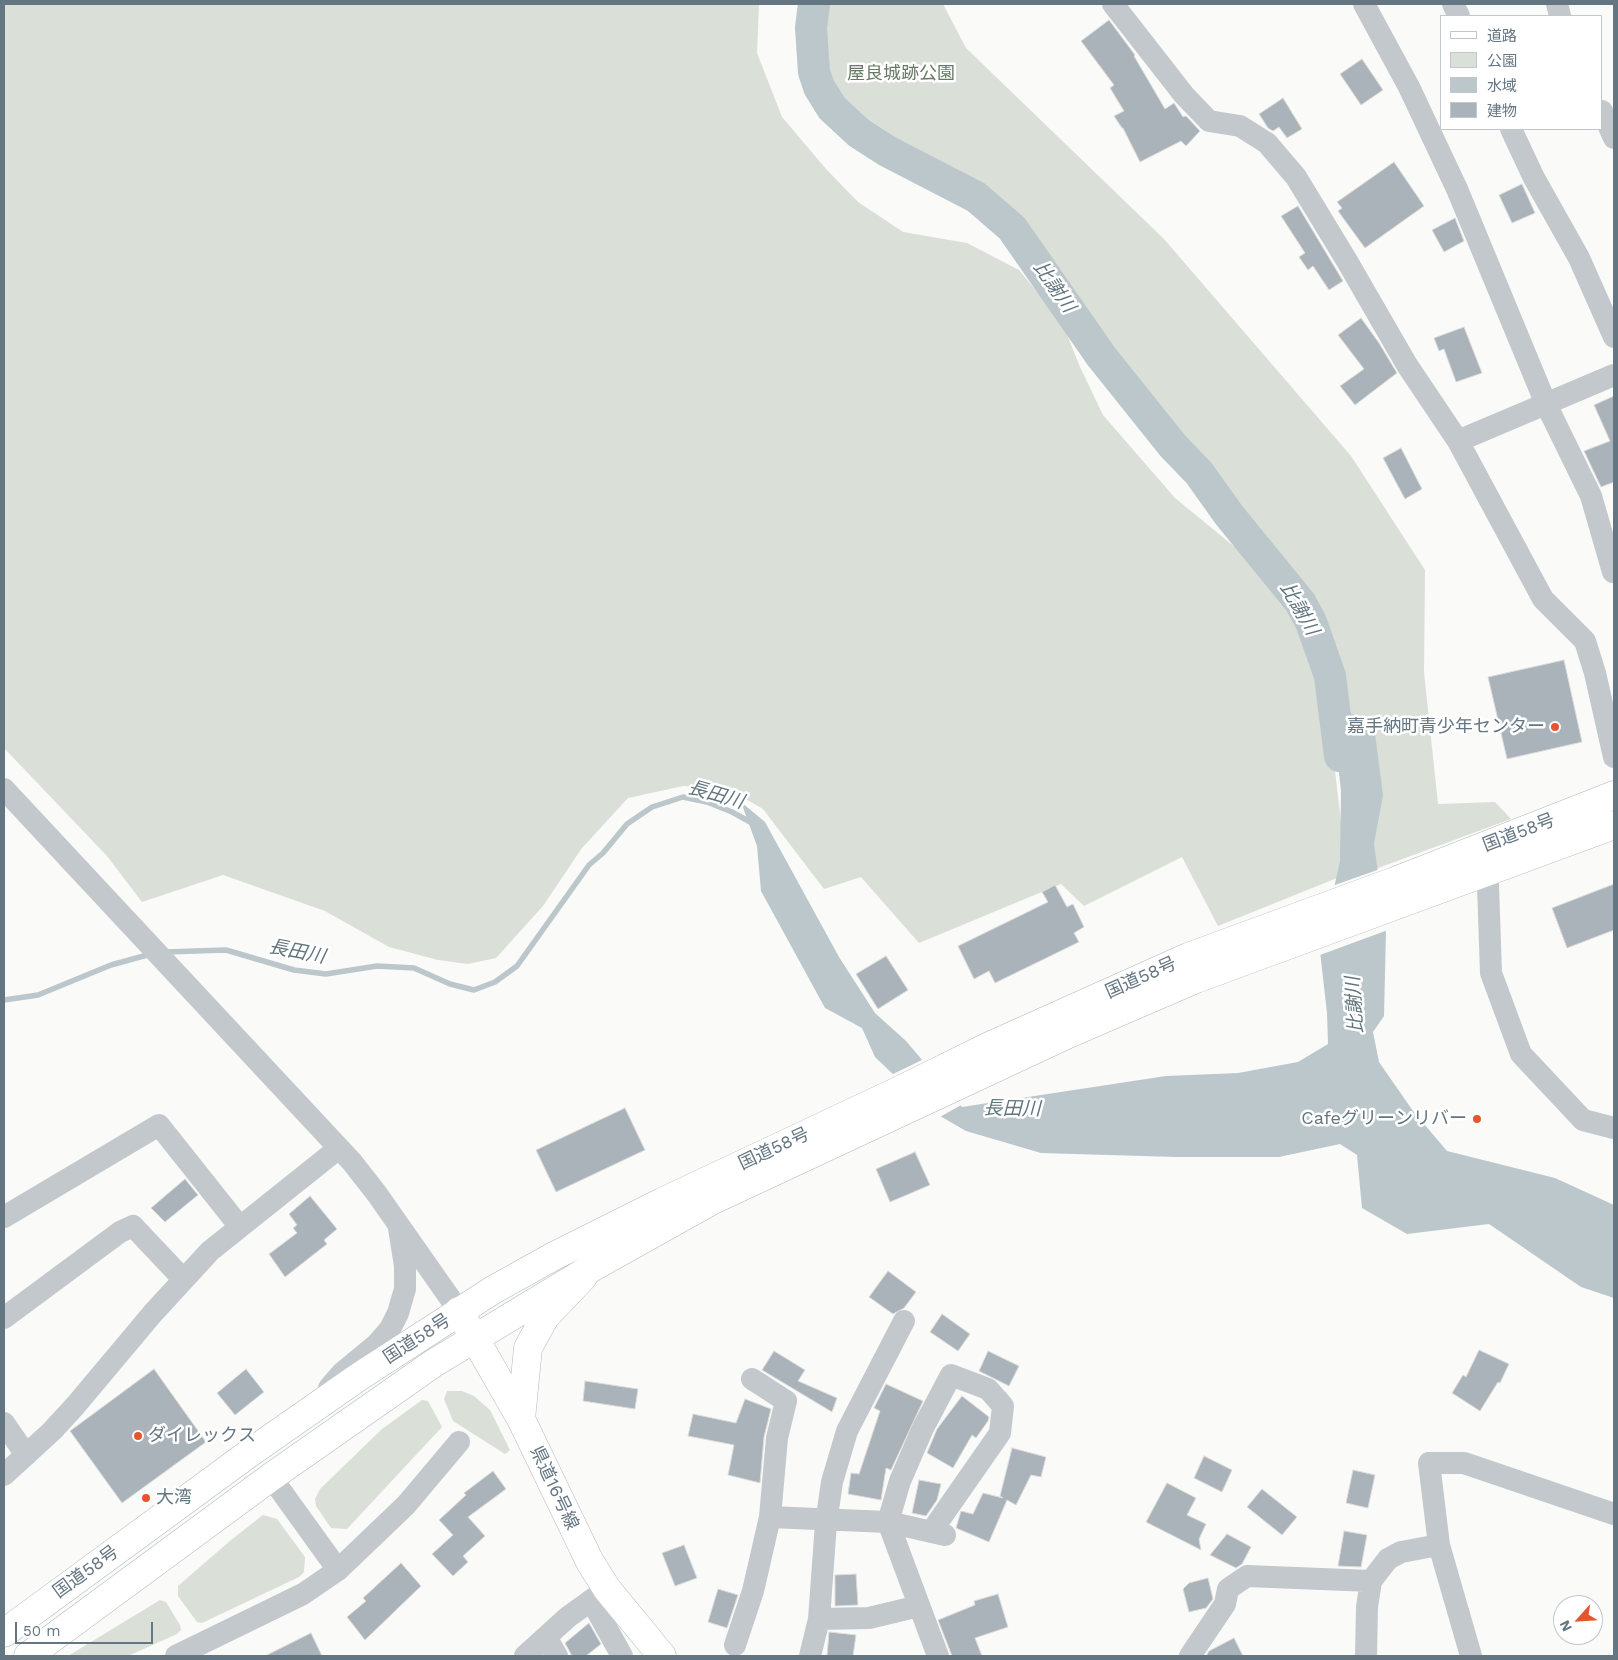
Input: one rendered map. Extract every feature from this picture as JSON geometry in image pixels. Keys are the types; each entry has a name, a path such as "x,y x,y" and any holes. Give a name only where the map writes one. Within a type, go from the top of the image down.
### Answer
{"main road":[{"name":"国道58号","path":"28,1656 270,1476 475,1336 593,1267 714,1200 954,1076 987,1047 1188,957 1308,925 1487,858 1614,795"},
{"name":"国道58号","path":"1487,858 1614,825"},
{"name":"国道58号","path":"4,1633 311,1410 459,1311 522,1273 662,1202 908,1099"},
{"path":"521,1419 528,1348 546,1317 593,1267"},
{"name":"県道16号線","path":"459,1311 521,1419 578,1541 599,1595 662,1656"}],"street":[{"path":"1113,4 1184,95 1209,120 1240,126 1267,143 1296,177 1347,260 1406,365 1458,441 1543,599 1585,641 1595,673 1614,757"},
{"path":"1364,4 1409,87 1457,188 1546,404 1591,496 1613,572"},
{"path":"1511,130 1534,178 1578,258 1614,338"},
{"path":"1458,441 1614,376"},
{"path":"4,789 339,1148 398,1223 459,1311"},
{"path":"1487,858 1491,973 1521,1054 1583,1120 1614,1128"},
{"path":"4,1218 159,1125 240,1227"},
{"path":"4,1475 26,1456 75,1406 183,1279 210,1251 339,1148"},
{"path":"311,1410 342,1373 376,1344 390,1329 398,1313 405,1289 405,1266 398,1223"},
{"path":"4,1318 120,1232 133,1226 183,1279"},
{"path":"810,1656 819,1619 826,1518 832,1482 847,1431 904,1321"},
{"path":"770,1517 888,1522 938,1533 1000,1432 1003,1406 988,1389 951,1375 919,1437 900,1481 888,1522 938,1656"},
{"path":"735,1645 753,1592 770,1517 777,1438 786,1401 752,1379"},
{"path":"4,1422 26,1456"},
{"path":"183,1655 303,1594 338,1570 406,1505 459,1442"},
{"path":"1471,1656 1439,1545 1430,1463 1464,1463 1614,1514"},
{"path":"270,1476 338,1570"},
{"path":"1366,1656 1367,1607 1371,1581 1388,1559 1401,1552 1439,1545"},
{"path":"1190,1656 1225,1604 1228,1589 1247,1576 1371,1581"},
{"path":"525,1656 599,1595 622,1656"},
{"path":"819,1619 869,1618 919,1606"},
{"path":"546,1637 558,1656"}],"green space":[{"path":"4,4 759,4 757,53 782,117 826,169 858,202 903,232 967,243 1019,270 1062,322 1080,367 1103,415 1175,498 1241,552 1297,606 1326,693 1347,874 1218,926 1182,857 1084,906 1061,884 919,943 861,877 824,889 763,809 728,789 683,786 628,798 582,848 543,906 496,958 468,964 438,960 389,947 325,911 223,875 142,902 107,856 4,748"},
{"name":"屋良城跡公園","path":"817,4 943,4 966,48 1164,239 1351,456 1425,570 1424,672 1438,804 1495,802 1511,819 1351,878 1332,687 1300,602 1173,446 1084,331 1022,239 976,197 859,133 819,87 812,48"},
{"path":"447,1391 462,1391 474,1396 490,1410 510,1450 505,1454 453,1421 444,1399"},
{"path":"422,1400 428,1401 442,1427 347,1529 331,1528 316,1506 315,1499 320,1489 382,1429"},
{"path":"263,1515 277,1519 305,1557 304,1572 299,1577 202,1623 197,1622 178,1596 178,1586"},
{"path":"160,1600 166,1602 180,1625 181,1630 177,1634 128,1656 68,1656"}],"water":[{"path":"1332,710 1373,718 1383,795 1374,844 1386,930 1384,1016 1373,1032 1379,1062 1413,1111 1447,1151 1555,1178 1614,1205 1614,1298 1581,1287 1489,1224 1407,1234 1362,1208 1357,1155 1340,1144 1279,1157 1176,1157 1041,1153 966,1131 933,1112 875,1057 862,1028 825,1008 761,891 757,846 741,802 765,822 839,957 875,1013 906,1041 962,1107 1166,1076 1238,1073 1298,1062 1328,1044 1327,1013 1320,951 1340,861 1341,791"}],"pier":[{"path":"1380,869 1388,930 1320,955 1318,950 1332,886"},
{"path":"924,1059 963,1104 938,1118 891,1075"}],"building":[{"path":"1109,20 1135,55 1165,109 1174,103 1183,117 1186,116 1200,131 1186,146 1181,141 1140,162 1123,128 1114,116 1124,111 1110,88 1114,85 1081,41"},
{"path":"1362,59 1383,90 1361,105 1340,74"},
{"path":"1283,98 1302,129 1287,138 1279,127 1273,131 1268,128 1259,114"},
{"path":"1394,162 1424,206 1365,248 1338,211 1342,208 1337,202"},
{"path":"1522,184 1535,213 1512,223 1499,195"},
{"path":"1298,206 1343,281 1329,290 1313,266 1308,270 1299,257 1305,253 1281,216"},
{"path":"1455,218 1464,241 1444,252 1432,230"},
{"path":"1361,318 1397,373 1355,405 1340,386 1364,369 1338,335"},
{"path":"1464,327 1482,373 1456,382 1444,349 1439,351 1434,338"},
{"path":"1614,396 1614,482 1601,487 1584,451 1610,441 1594,405"},
{"path":"1401,448 1422,489 1405,499 1383,458"},
{"path":"1564,660 1582,742 1507,759 1488,677"},
{"path":"1614,884 1614,930 1567,948 1552,908"},
{"path":"1055,885 1067,907 1073,904 1084,927 1074,933 1079,942 995,983 989,971 974,979 958,946 1048,902 1042,892"},
{"path":"886,956 908,990 878,1009 856,974"},
{"path":"625,1108 645,1150 556,1192 536,1150"},
{"path":"915,1152 930,1185 890,1202 876,1169"},
{"path":"185,1179 198,1195 165,1222 151,1208"},
{"path":"310,1196 337,1229 324,1240 327,1244 285,1277 269,1254 297,1233 293,1228 297,1225 289,1214"},
{"path":"888,1271 916,1292 904,1308 893,1314 869,1297"},
{"path":"942,1314 970,1334 958,1351 930,1332"},
{"path":"1479,1350 1509,1364 1500,1383 1498,1382 1480,1411 1452,1393 1463,1375 1466,1377"},
{"path":"774,1351 805,1370 798,1381 837,1398 832,1412 762,1370"},
{"path":"988,1351 1019,1366 1009,1386 979,1371"},
{"name":"ダイレックス","path":"154,1369 206,1442 122,1503 70,1431"},
{"path":"246,1369 264,1392 235,1415 217,1393"},
{"path":"585,1381 638,1389 635,1409 583,1401"},
{"path":"886,1384 923,1401 891,1470 886,1468 881,1500 848,1494 851,1473 859,1474 880,1411 874,1408"},
{"path":"962,1396 989,1417 976,1438 972,1435 953,1468 927,1453 937,1429"},
{"path":"745,1399 771,1409 764,1437 760,1483 728,1475 734,1445 688,1436 693,1414 736,1423"},
{"path":"1012,1448 1046,1457 1041,1477 1031,1475 1016,1505 1007,1500 989,1542 956,1528 961,1511 973,1514 983,1493 1003,1498 1000,1496"},
{"path":"1204,1456 1232,1470 1222,1492 1194,1478"},
{"path":"1353,1470 1375,1475 1368,1508 1346,1503"},
{"path":"493,1471 506,1489 468,1517 485,1536 463,1556 468,1562 453,1576 432,1554 453,1535 439,1520 466,1495 464,1493"},
{"path":"919,1480 941,1484 937,1500 926,1516 912,1513"},
{"path":"1167,1483 1196,1498 1187,1515 1206,1524 1199,1539 1201,1550 1146,1522"},
{"path":"1262,1489 1297,1517 1282,1535 1247,1507"},
{"path":"1344,1531 1367,1535 1361,1567 1338,1566"},
{"path":"1227,1534 1251,1547 1242,1564 1236,1568 1210,1555"},
{"path":"684,1545 697,1578 675,1586 662,1553"},
{"path":"401,1563 421,1586 365,1640 347,1617 366,1601 363,1598"},
{"path":"856,1574 858,1605 835,1606 835,1575"},
{"path":"1208,1578 1213,1599 1206,1608 1189,1612 1183,1589 1189,1583"},
{"path":"718,1589 738,1595 727,1628 708,1622"},
{"path":"998,1594 1008,1627 975,1638 982,1656 952,1656 938,1620 975,1605 974,1601"},
{"path":"589,1623 601,1644 586,1656 572,1656 565,1643"},
{"path":"829,1632 856,1635 853,1656 827,1656"},
{"path":"311,1633 322,1656 265,1656"},
{"path":"1234,1638 1243,1656 1206,1656 1209,1651"}],"waterway":[{"name":"比謝川","path":"814,4 811,28 814,72 819,87 832,108 859,133 887,151 976,197 1012,228 1101,356 1173,446 1199,473 1229,515 1300,602 1311,622 1330,676 1340,756"},
{"name":"長田川","path":"165,952 226,950 294,970 326,974 377,966 414,968 450,984 474,990 495,982 517,966 589,865 603,853 627,824 652,807 683,797 707,802 732,812 752,823"},
{"name":"長田川","path":"4,1000 38,995 111,965 151,954"}],"place":[{"name":"嘉手納町青少年センター","path":"1555,727"},
{"name":"Cafeグリーンリバー","path":"1477,1119"},
{"name":"ダイレックス","path":"138,1436"},
{"name":"大湾","path":"146,1498"}]}
